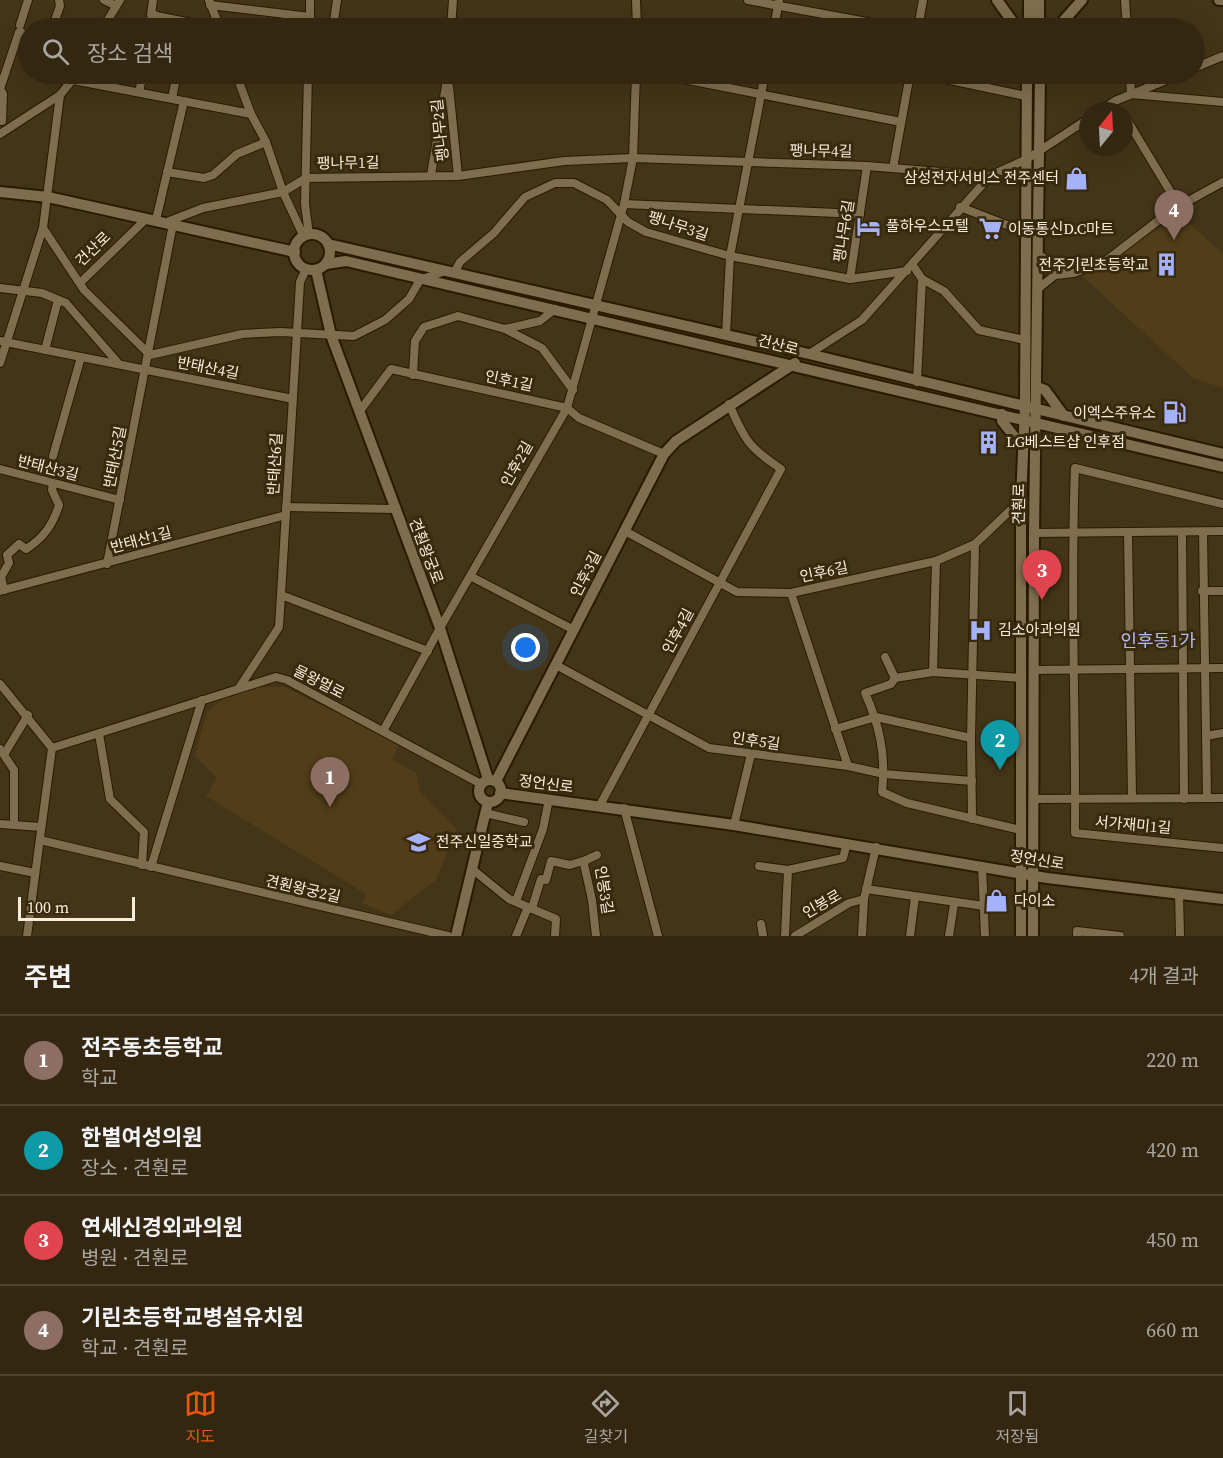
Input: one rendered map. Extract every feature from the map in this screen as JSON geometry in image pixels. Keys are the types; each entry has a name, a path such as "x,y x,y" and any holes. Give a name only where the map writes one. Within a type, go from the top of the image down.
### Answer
{"street":[{"path":"24,18 28,0"},
{"path":"56,17 60,6 59,0"},
{"path":"104,0 118,3 109,18"},
{"path":"153,0 151,15 164,18"},
{"path":"215,18 210,3 310,17 310,0 304,0"},
{"path":"334,18 337,0"},
{"path":"452,18 453,0"},
{"path":"636,0 637,18"},
{"path":"748,0 779,3 848,18"},
{"path":"920,18 923,0"},
{"path":"997,0 1010,18"},
{"path":"1029,0 1029,18"},
{"path":"1038,18 1039,0"},
{"path":"1066,18 1082,0"},
{"path":"1125,0 1126,18"},
{"path":"776,18 779,3"},
{"path":"18,35 0,89 3,94 1,119 3,132 60,95 69,84"},
{"path":"1205,64 1223,57"},
{"path":"105,84 251,114"},
{"path":"139,92 141,84"},
{"path":"172,98 175,84"},
{"path":"240,84 251,114 266,142 283,192 307,236"},
{"name":"팽나무1길","path":"308,84 306,178 458,176"},
{"name":"팽나무2길","path":"430,175 446,84"},
{"name":"팽나무2길","path":"449,84 458,176 564,161 633,158"},
{"path":"595,305 624,204 633,158 636,84"},
{"path":"712,84 901,122"},
{"path":"726,335 730,256 763,84"},
{"path":"908,84 893,168 990,176"},
{"path":"969,84 1026,96"},
{"name":"견훤로","path":"1021,936 1034,799 1035,670 1036,422 1031,408 1025,340 1027,84"},
{"name":"견훤로","path":"1034,936 1021,830 1021,500 1025,419 1037,387 1040,84"},
{"path":"1130,84 1131,94"},
{"path":"1115,101 1156,84"},
{"path":"1131,94 1223,102"},
{"path":"0,363 3,342 23,292 43,228 60,95"},
{"name":"반태산5길","path":"107,564 150,355 167,172 184,101"},
{"path":"809,354 862,320 960,207 990,176 1027,159 1079,125"},
{"path":"1133,130 1179,206"},
{"path":"167,172 204,178 213,175 237,154 266,142"},
{"name":"팽나무4길","path":"633,158 893,168"},
{"name":"팽나무6길","path":"867,166 850,279 909,267"},
{"path":"306,178 304,204 307,236"},
{"name":"건산로","path":"43,228 80,283 161,221 203,208 283,192 306,178"},
{"path":"1039,255 1057,271 1074,273 1107,260 1179,206 1223,182"},
{"path":"80,283 150,355 242,334 280,332 354,336 385,320 409,299 420,280 449,272 494,233 525,197 555,183 574,183 584,186 607,201 621,215"},
{"name":"건산로","path":"0,192 48,197 295,252"},
{"path":"624,204 740,207 860,214"},
{"path":"960,207 1025,232"},
{"name":"팽나무3길","path":"621,215 646,232 730,256"},
{"path":"307,236 297,243 295,252 298,262 316,268 330,255 328,244"},
{"name":"건산로","path":"307,236 320,236 328,244 809,354 917,382 1223,454"},
{"path":"730,256 850,279"},
{"name":"건산로","path":"316,268 346,261 420,280 793,364 1223,467"},
{"path":"909,267 922,279 944,291 980,330 1025,340"},
{"name":"반태산6길","path":"239,688 279,627 300,282 316,268"},
{"name":"견훤왕궁로","path":"316,268 331,335 394,509 440,627 488,781"},
{"path":"1039,288 1057,271"},
{"path":"917,382 922,279"},
{"path":"0,288 42,293 62,301 119,364"},
{"path":"45,350 62,301"},
{"name":"인후2길","path":"383,731 440,627 567,408 595,305"},
{"path":"505,329 540,321 555,309"},
{"path":"413,375 415,341 424,327 458,316 505,329 542,348 573,390"},
{"name":"반태산4길","path":"3,342 293,399"},
{"name":"인후3길","path":"488,781 556,665 664,454 675,441 809,354"},
{"path":"53,456 81,357"},
{"name":"인후1길","path":"359,412 391,369 567,408 579,418 664,454"},
{"path":"1037,387 1045,390 1064,416"},
{"name":"인후4길","path":"600,806 781,469 757,453 745,440 729,404"},
{"path":"1002,414 1002,421 1017,440 1024,442"},
{"name":"서가재미1길","path":"1223,504 1075,468 1072,533 1075,596 1075,833 1223,848"},
{"name":"반태산3길","path":"1,471 120,500"},
{"name":"반태산1길","path":"53,483 52,490 59,505 54,522 38,542 26,549 19,544 7,555 9,563 1,577 2,590 107,564 286,511 394,509"},
{"name":"인후6길","path":"625,531 737,592 790,593 936,561 975,544 1021,500"},
{"path":"1034,533 1128,534 1223,531"},
{"path":"1203,532 1202,604 1206,798"},
{"path":"1182,533 1184,799"},
{"name":"서가재미1길","path":"1128,534 1131,600 1132,798"},
{"path":"972,819 971,738 975,544"},
{"path":"933,672 936,561"},
{"path":"470,576 574,630"},
{"path":"1202,591 1223,591"},
{"path":"790,593 848,766"},
{"path":"281,595 428,651"},
{"path":"885,657 896,678"},
{"name":"인후5길","path":"556,665 709,748 848,766 884,774 972,781"},
{"path":"1035,670 1223,668"},
{"path":"1020,678 933,672 896,678 891,684 865,693 876,717 886,765 882,792 907,803 1021,830"},
{"name":"물왕멀로","path":"52,748 276,677 287,680 383,731 488,781"},
{"path":"0,684 28,715 52,748 27,936"},
{"path":"152,867 202,700"},
{"path":"14,824 14,770 3,751 28,715"},
{"path":"835,729 876,717 971,738"},
{"path":"1206,736 1223,733"},
{"path":"99,734 110,800 144,832 142,865"},
{"path":"734,825 751,754"},
{"path":"488,781 500,793 497,799 488,802 479,795 488,781"},
{"name":"정언신로","path":"500,793 624,808 876,847 1028,874 1223,899"},
{"name":"서가재미1길","path":"1034,799 1223,798"},
{"path":"516,901 543,830 549,799"},
{"path":"456,936 488,802"},
{"path":"624,808 658,936"},
{"path":"485,813 524,822"},
{"path":"0,824 12,827 14,824 41,827"},
{"name":"견훤왕궁2길","path":"40,840 448,936"},
{"path":"759,866 788,870 843,858 847,843"},
{"name":"인봉로","path":"862,936 864,899 876,847"},
{"name":"인봉3길","path":"596,936 592,900 584,864 586,860 597,855"},
{"path":"516,936 541,879 546,880 551,861 570,865 586,860"},
{"path":"0,866 35,873"},
{"path":"982,866 985,936"},
{"path":"471,869 516,901 556,918 555,936"},
{"path":"785,936 788,870"},
{"path":"866,889 984,906"},
{"path":"1179,893 1180,936"},
{"path":"910,936 915,897"},
{"name":"인봉로","path":"795,936 849,903 864,899"},
{"path":"949,936 954,903"},
{"path":"761,924 763,936"},
{"path":"1077,936 1077,931 1120,936"}],"shaded area":[{"path":"1181,217 1223,253 1223,388 1193,378 1079,273"},
{"path":"256,687 284,687 400,743 392,759 416,773 420,791 457,829 436,880 391,915 362,903 366,894 206,796 217,778 195,756 207,712 227,696"}],"place":[{"name":"삼성전자서비스 전주센터","path":"1077,178"},
{"name":"풀하우스모텔","path":"868,226"},
{"name":"이동통신D.C마트","path":"990,229"},
{"name":"기린초등학교병설유치원","path":"1174,240"},
{"name":"전주기린초등학교","path":"1167,265"},
{"name":"이엑스주유소","path":"1174,413"},
{"name":"LG베스트샵 인후점","path":"988,442"},
{"name":"연세신경외과의원","path":"1042,600"},
{"name":"김소아과의원","path":"980,630"},
{"name":"한별여성의원","path":"1000,770"},
{"name":"전주동초등학교","path":"330,807"},
{"name":"전주신일중학교","path":"418,842"},
{"name":"다이소","path":"996,901"}],"district":[{"name":"인후동1가","path":"1158,641"}]}
